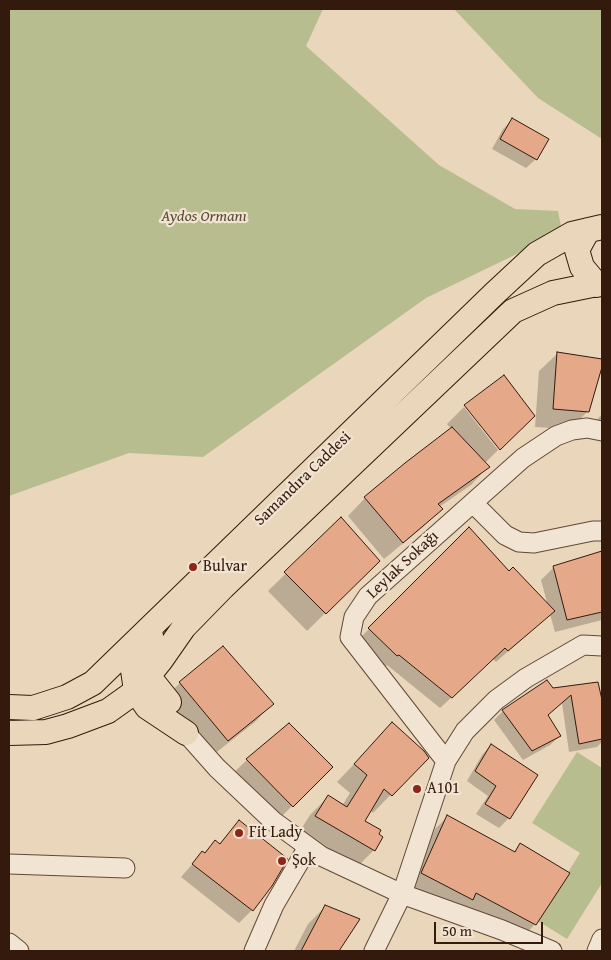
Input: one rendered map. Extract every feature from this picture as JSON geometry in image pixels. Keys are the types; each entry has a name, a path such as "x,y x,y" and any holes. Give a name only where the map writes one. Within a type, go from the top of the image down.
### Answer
{"main road":[{"name":"Samandıra Caddesi","path":"595,228 576,250 582,267 601,285"},
{"name":"Samandıra Caddesi","path":"9,707 33,708 67,697 93,683 495,292 537,254 572,234 595,228"},
{"name":"Samandıra Caddesi","path":"9,733 46,732 68,726 108,711 149,684 184,627 223,587 513,311 553,293 601,285"},
{"path":"184,594 141,651 149,684 186,733"},
{"path":"93,683 149,684"}],"street":[{"name":"Leylak Sokağı","path":"446,761 350,637 354,617 368,596 523,458 556,436 572,430 587,428 602,431"},
{"path":"473,503 505,535 519,542 534,543 592,531 602,531"},
{"path":"374,951 402,894 446,761 466,730 496,700 526,678 583,645 602,646"},
{"path":"186,733 217,768 273,821 321,856 402,894 502,930 552,951"},
{"path":"254,951 274,905 308,847"},
{"path":"9,864 125,868"},
{"path":"597,951 602,939"},
{"path":"9,943 20,951"}],"green space":[{"name":"Aydos Ormanı","path":"9,9 323,9 306,46 439,165 515,209 558,211 562,232 426,298 203,457 129,453 9,496"},
{"path":"454,9 602,9 602,139 538,98"},
{"path":"577,752 602,768 602,883 567,939 538,921 580,853 532,823"}],"building":[{"path":"512,118 549,139 537,160 500,139"},
{"path":"557,352 602,359 602,367 589,412 553,409"},
{"path":"504,375 535,416 500,450 464,405"},
{"path":"452,427 490,467 438,504 443,509 403,543 364,497"},
{"path":"341,517 380,561 326,614 284,572"},
{"path":"469,527 509,571 513,567 555,611 508,651 505,648 452,698 399,655 397,656 368,628"},
{"path":"602,551 602,612 567,620 553,566"},
{"path":"223,646 274,704 228,741 179,682"},
{"path":"547,680 553,688 598,682 602,700 602,739 579,744 571,695 548,715 561,736 532,751 502,710"},
{"path":"392,722 424,751 429,758 392,796 384,789 365,821 381,830 379,834 383,837 375,851 315,816 328,795 347,807 367,775 354,764"},
{"path":"289,723 333,767 293,807 246,759"},
{"path":"491,744 538,775 510,819 485,804 496,786 475,771"},
{"path":"447,815 515,852 520,843 570,873 536,925 476,893 473,900 421,873"},
{"path":"239,820 288,859 272,886 253,911 192,864 202,851 205,853 215,840 220,844"},
{"path":"325,905 360,919 339,951 301,951"}],"place":[{"name":"Bulvar","path":"193,567"},
{"name":"A101","path":"417,789"},
{"name":"Fit Lady","path":"239,833"},
{"name":"Şok","path":"282,861"}]}
